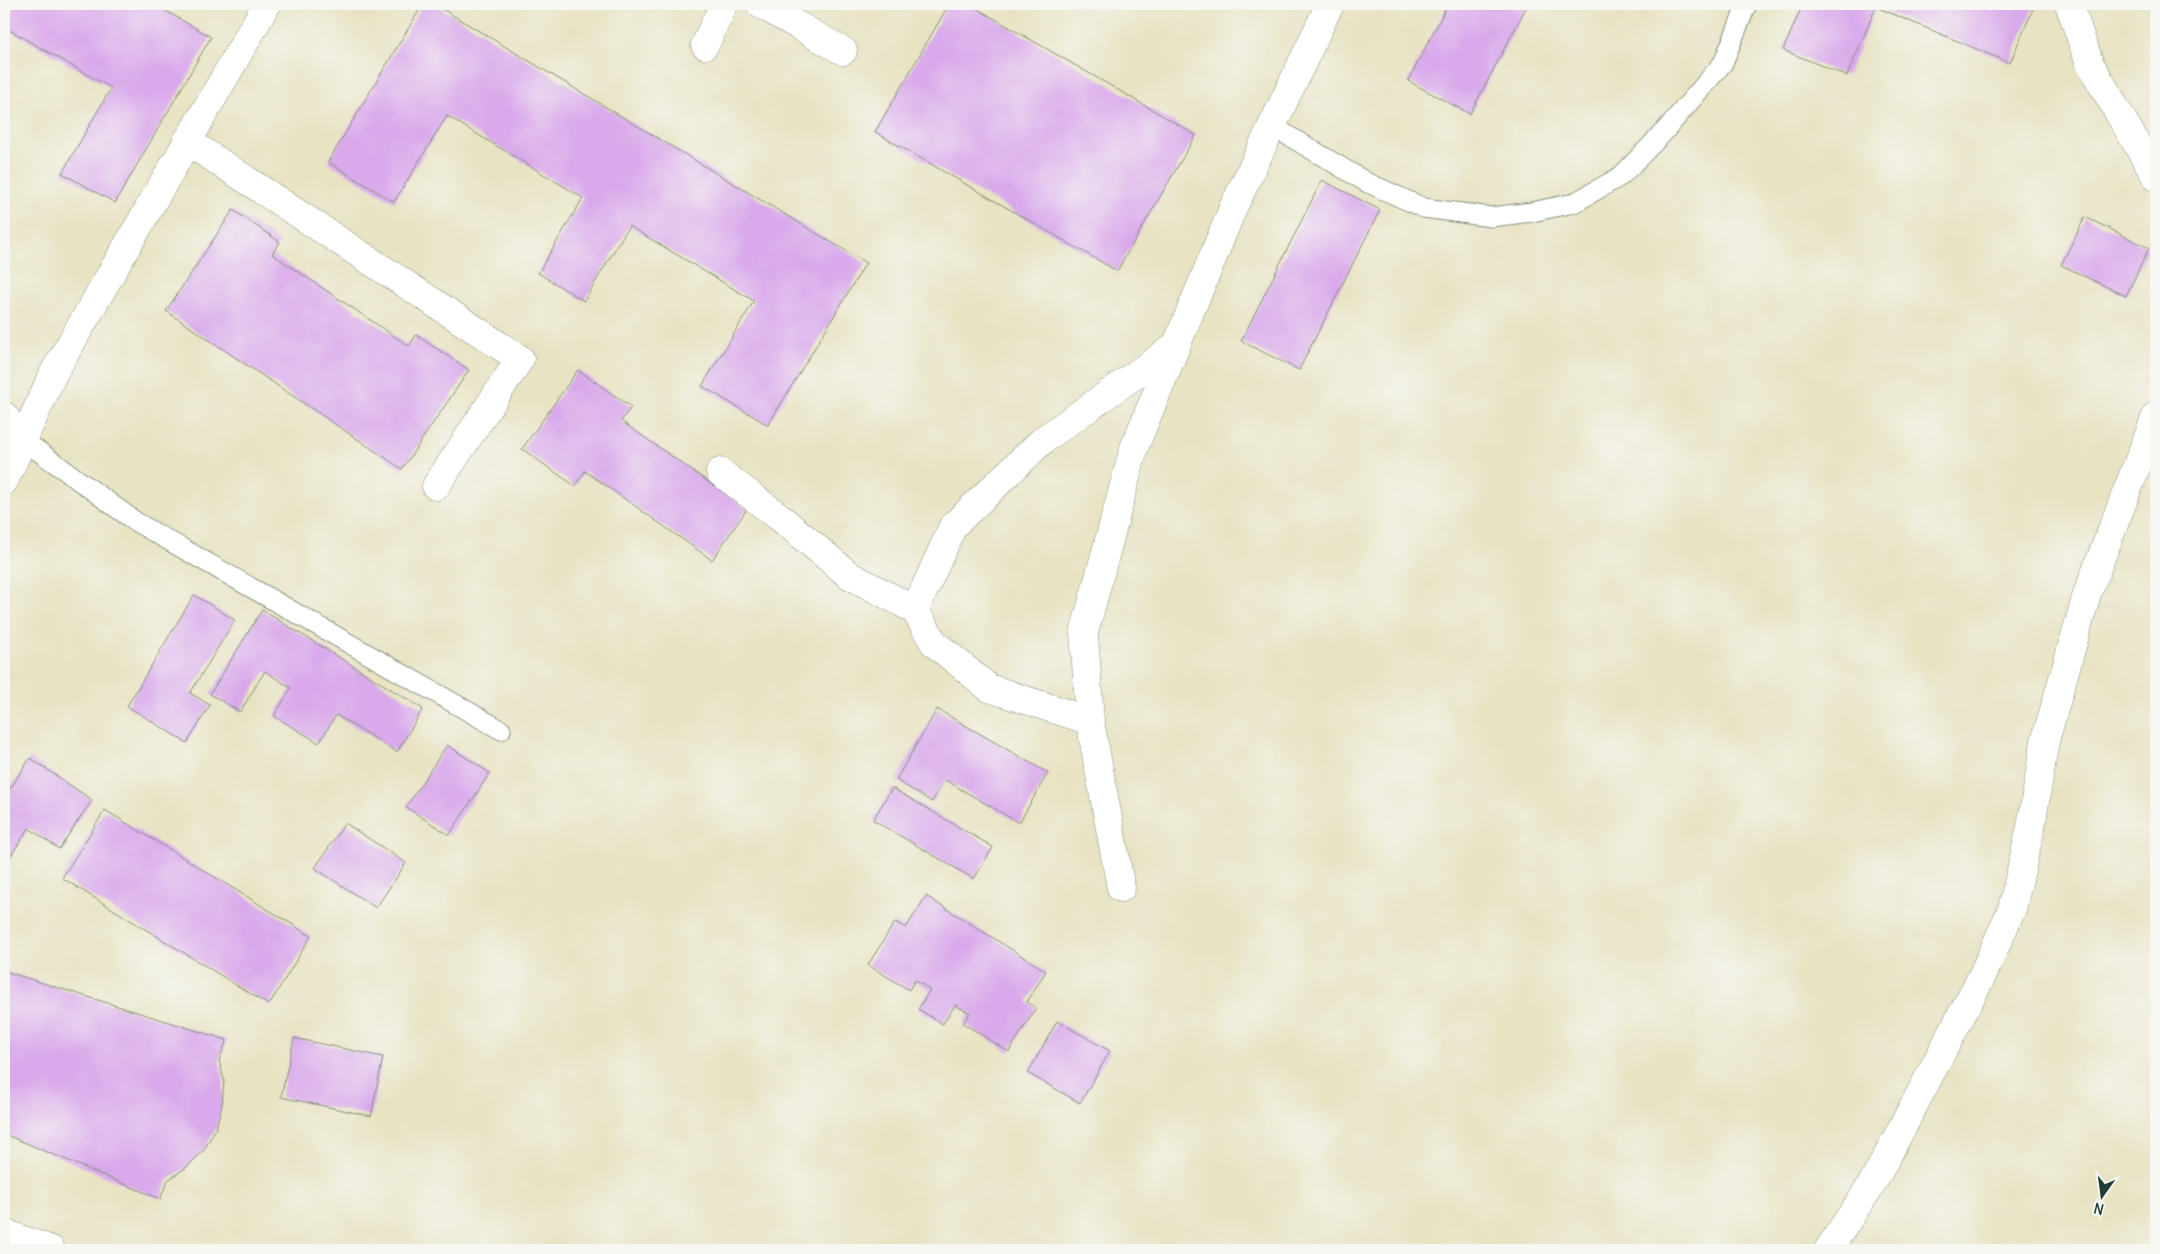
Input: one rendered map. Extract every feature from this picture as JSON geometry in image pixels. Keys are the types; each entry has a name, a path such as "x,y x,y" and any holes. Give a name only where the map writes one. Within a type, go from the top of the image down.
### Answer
{"street":[{"path":"4,481 53,374 267,4"},
{"path":"704,45 724,4"},
{"path":"760,4 843,51"},
{"path":"1121,888 1090,721 1084,633 1134,448 1233,208 1330,4"},
{"path":"2069,4 2090,64 2156,177"},
{"path":"187,141 520,359 436,486"},
{"path":"914,610 953,526 1043,440 1176,346"},
{"path":"4,416 23,440"},
{"path":"1828,1250 1876,1179 1983,974 2012,909 2031,827 2045,741 2087,594 2156,416"},
{"path":"720,472 778,516 849,575 914,610 934,643 989,688 1090,721"},
{"path":"4,1233 52,1250"}],"lane":[{"path":"1272,126 1366,182 1424,208 1491,217 1532,212 1574,202 1621,176 1663,133 1723,63 1747,4"},
{"path":"23,440 136,522 501,730"}],"building":[{"path":"4,4 154,4 211,37 115,203 62,173 111,88 4,27"},
{"path":"423,4 434,4 866,263 768,425 702,386 754,301 629,226 584,301 538,273 583,198 447,116 394,202 328,162"},
{"path":"949,4 969,4 1196,135 1117,271 875,132"},
{"path":"1448,4 1528,4 1470,114 1408,81"},
{"path":"1803,4 2035,4 2010,63 1876,7 1847,76 1783,50"},
{"path":"1322,180 1380,210 1299,370 1241,341"},
{"path":"233,210 280,242 272,254 409,346 416,335 469,370 402,469 166,311"},
{"path":"2085,217 2149,248 2126,296 2061,265"},
{"path":"578,370 631,407 621,421 747,509 712,560 585,471 575,486 522,449"},
{"path":"194,595 235,620 190,693 210,705 187,743 127,706"},
{"path":"262,610 423,709 397,752 336,715 319,743 274,716 291,688 265,671 240,712 210,694"},
{"path":"937,709 1048,773 1019,823 945,780 932,802 896,780"},
{"path":"447,745 490,773 449,835 406,807"},
{"path":"30,758 92,800 59,849 29,828 4,866 4,798"},
{"path":"892,788 993,847 974,879 873,820"},
{"path":"105,810 311,936 269,1005 62,878"},
{"path":"345,823 406,863 376,908 315,868"},
{"path":"926,896 1046,971 1027,1002 1036,1008 1009,1052 963,1023 970,1013 955,1005 943,1024 918,1009 930,990 915,980 909,990 868,965 895,922 906,928"},
{"path":"4,971 227,1040 219,1060 224,1080 222,1105 216,1128 204,1150 187,1167 168,1180 160,1199 4,1134"},
{"path":"1057,1021 1110,1051 1080,1103 1028,1073"},
{"path":"294,1038 383,1057 371,1116 281,1097"}]}
